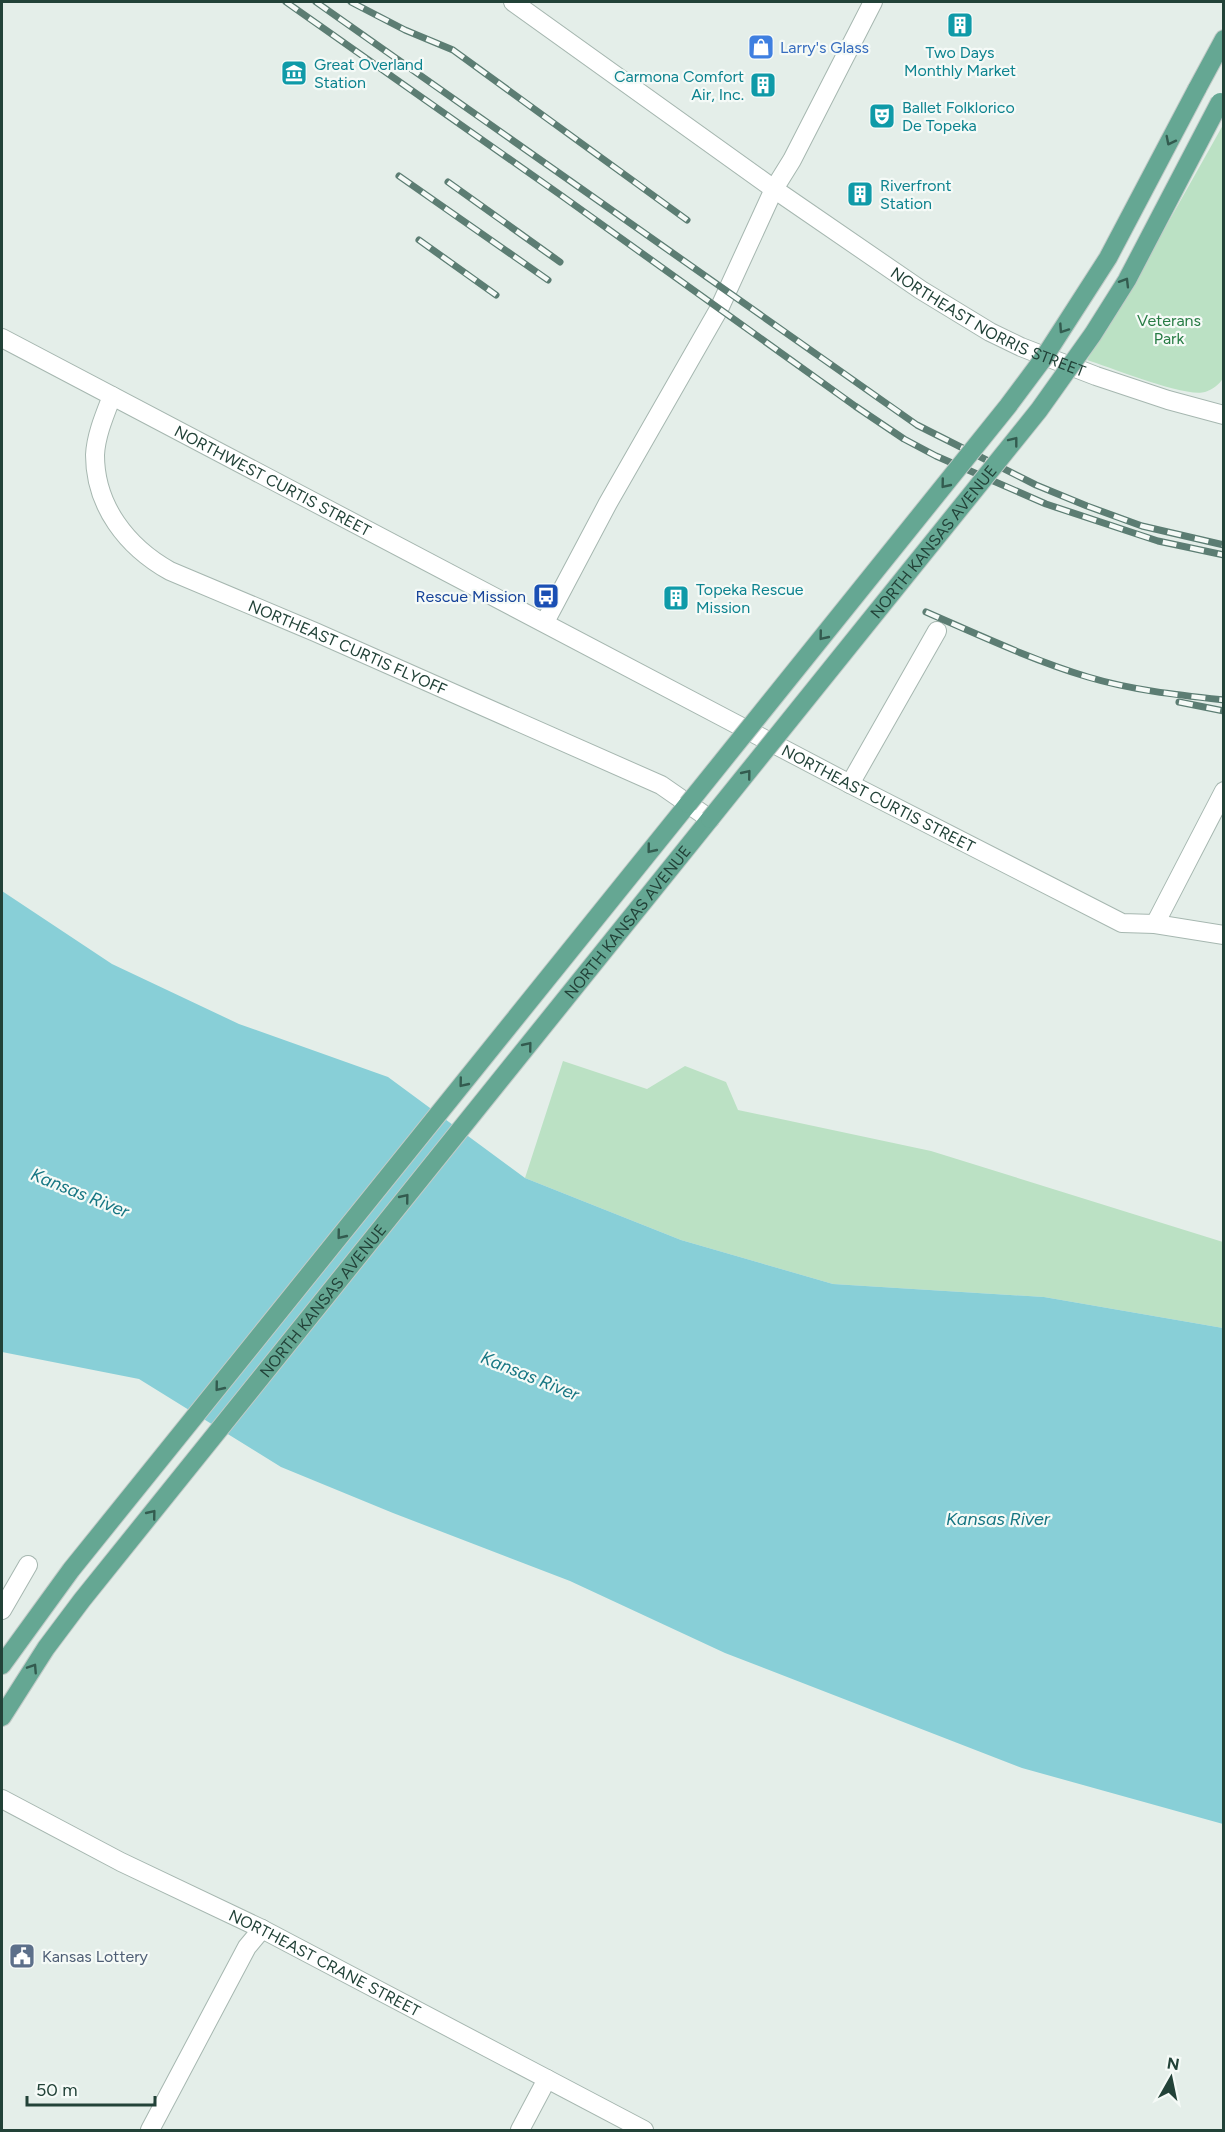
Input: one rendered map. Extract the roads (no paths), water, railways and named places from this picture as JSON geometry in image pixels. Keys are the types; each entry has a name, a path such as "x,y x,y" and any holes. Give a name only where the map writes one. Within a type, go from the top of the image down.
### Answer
{"main road":[{"name":"NORTH KANSAS AVENUE","path":"2,1665 71,1570 1008,406 1043,359 1108,258 1224,39"},
{"name":"NORTH KANSAS AVENUE","path":"2,1717 46,1648 82,1600 1039,410 1127,280 1222,99"}],"street":[{"name":"NORTHEAST NORRIS STREET","path":"513,2 774,189 921,290 990,332 1021,347 1096,376 1168,400 1224,415"},
{"path":"545,622 608,503 719,309 774,189 792,160 873,2"},
{"name":"NORTHWEST CURTIS STREET","path":"2,338 545,622"},
{"name":"NORTHEAST CURTIS FLYOFF","path":"112,396 95,455 99,486 115,523 127,539 156,563 661,785 710,819"},
{"name":"NORTHEAST CURTIS STREET","path":"545,622 850,784 1122,923 1155,924 1224,935"},
{"path":"850,784 937,632"},
{"path":"1155,924 1224,791"},
{"path":"2,1610 28,1564"},
{"name":"NORTHEAST CRANE STREET","path":"2,1799 121,1862 262,1929 644,2130"},
{"path":"150,2130 247,1947 262,1929"},
{"path":"520,2130 547,2079"}],"water":[{"name":"Kansas River","path":"2,891 112,964 239,1024 388,1077 525,1178 681,1240 833,1284 1044,1297 1223,1328 1223,1824 1022,1768 725,1653 570,1581 281,1467 139,1379 2,1352"}],"railway":[{"path":"286,2 904,439 936,456 1046,504 1158,541 1224,555"},
{"path":"316,2 917,425 1036,485 1087,506 1142,526 1224,545"},
{"path":"351,2 405,30 453,50 687,220"},
{"path":"399,176 548,280"},
{"path":"448,182 560,262"},
{"path":"419,240 496,295"},
{"path":"926,612 1026,655 1104,682 1138,689 1224,700"},
{"path":"1179,702 1224,711"}],"place":[{"name":"Two Days Monthly Market","path":"960,25"},
{"name":"Larry's Glass","path":"761,47"},
{"name":"Great Overland Station","path":"294,73"},
{"name":"Carmona Comfort Air, Inc.","path":"763,85"},
{"name":"Ballet Folklorico De Topeka","path":"882,116"},
{"name":"Riverfront Station","path":"860,194"},
{"name":"Rescue Mission","path":"546,596"},
{"name":"Topeka Rescue Mission","path":"676,598"},
{"name":"Kansas Lottery","path":"22,1956"}],"park label":[{"name":"Veterans Park","path":"1169,329"}]}
